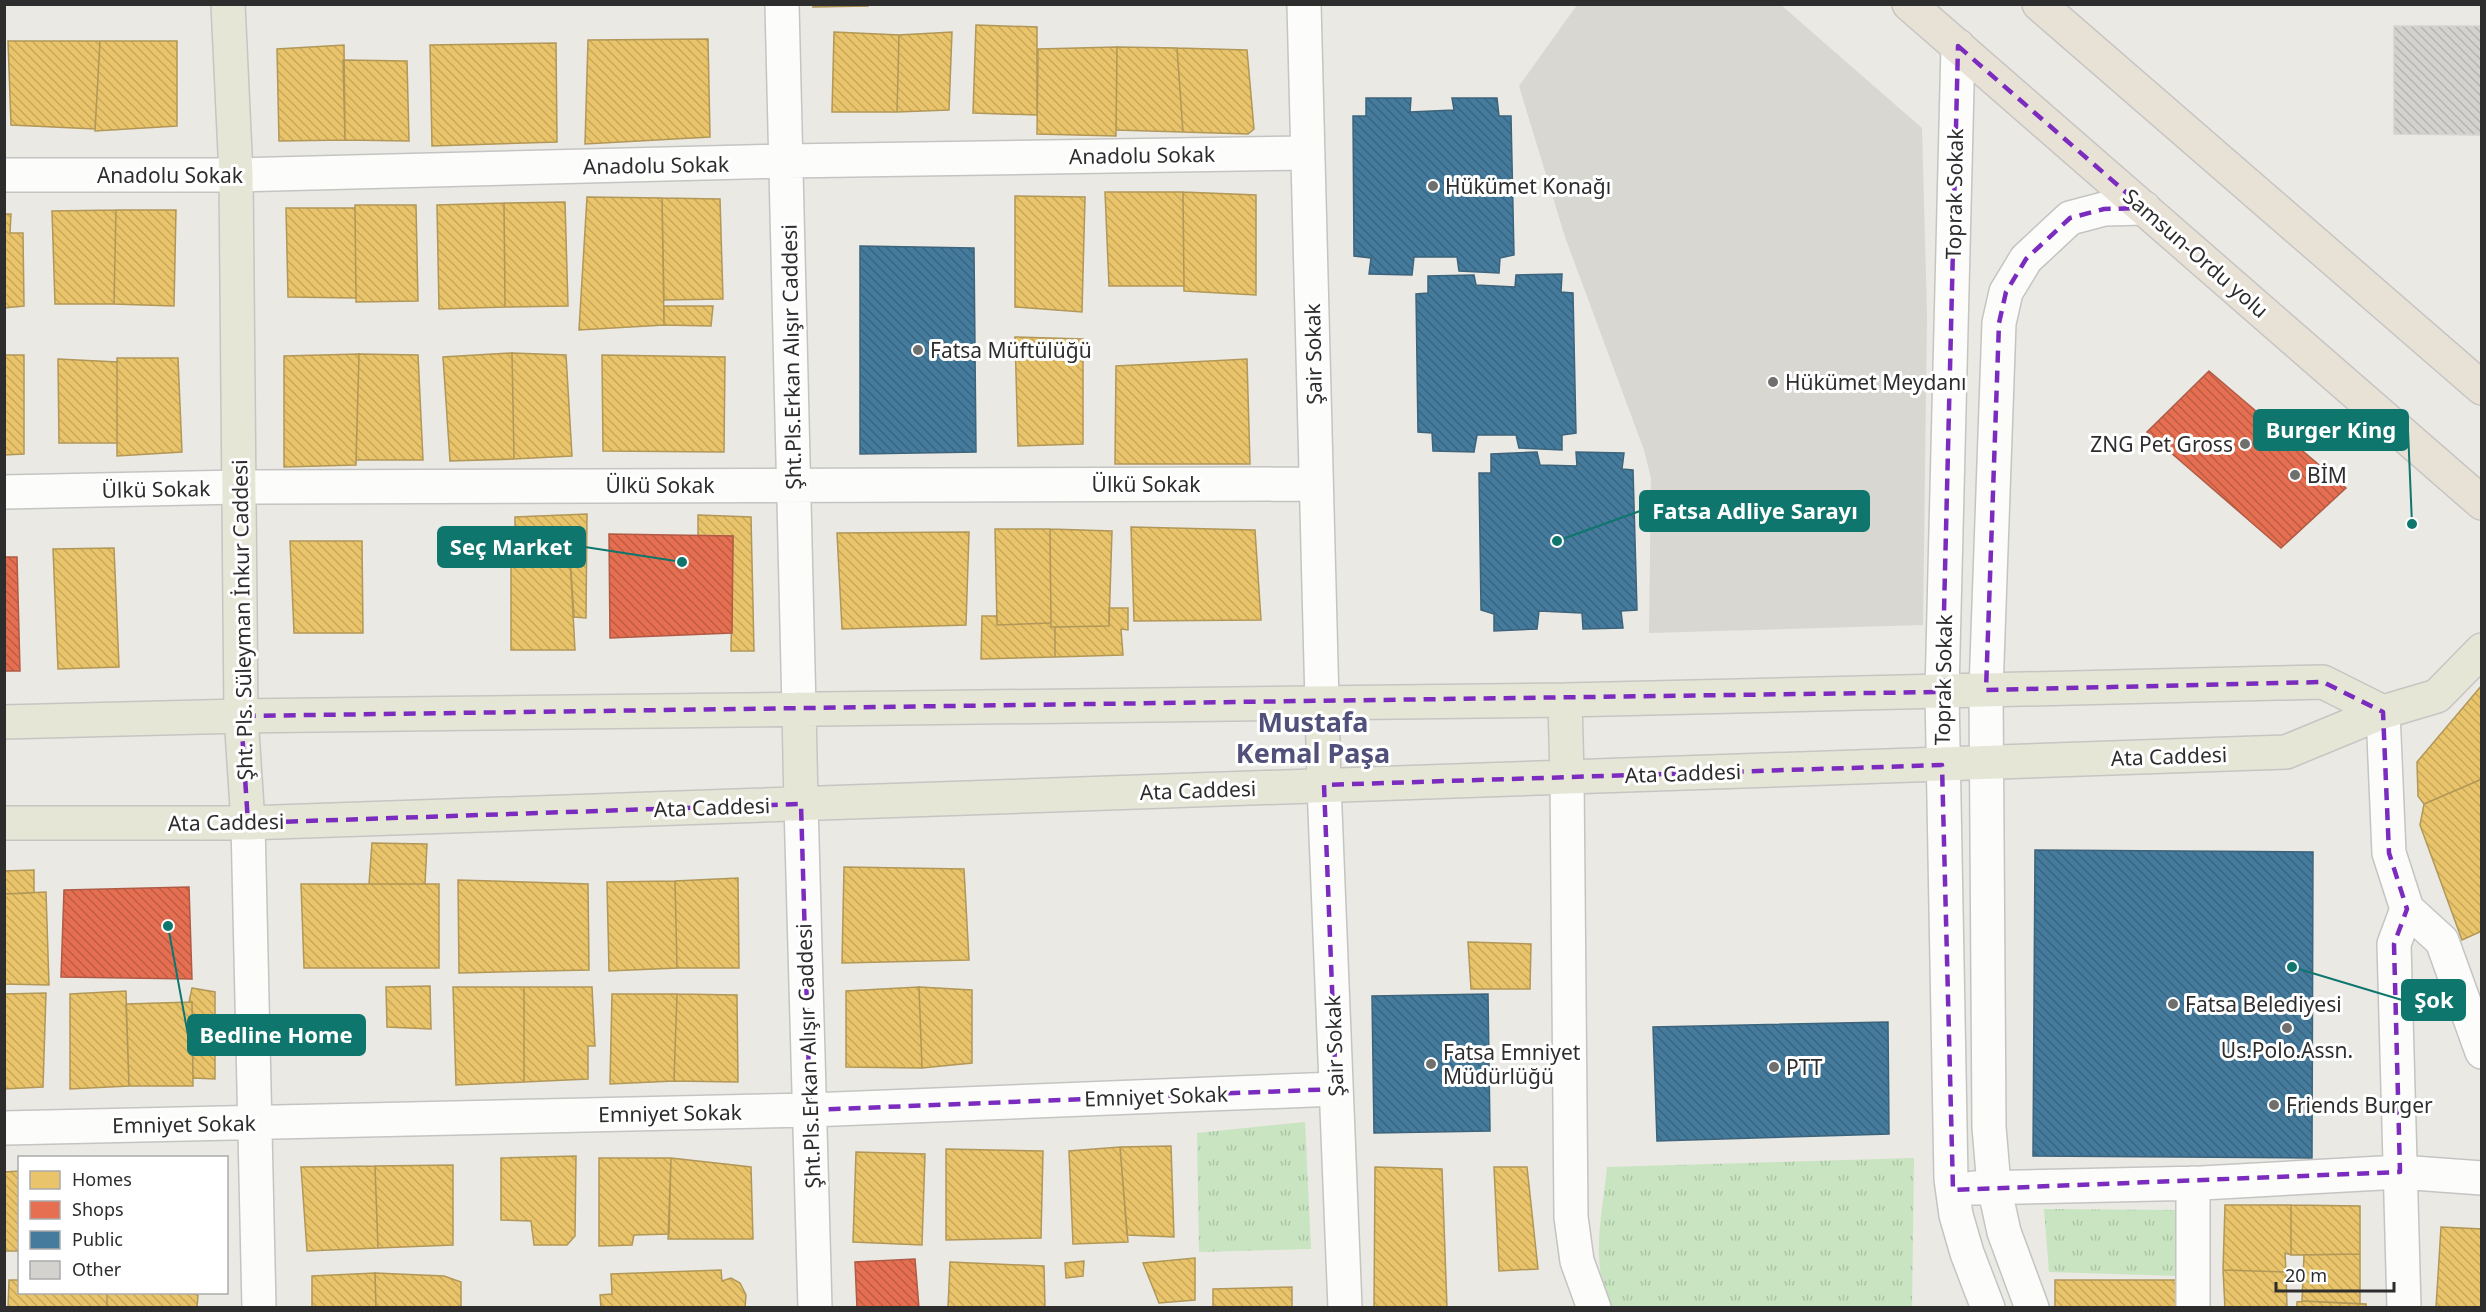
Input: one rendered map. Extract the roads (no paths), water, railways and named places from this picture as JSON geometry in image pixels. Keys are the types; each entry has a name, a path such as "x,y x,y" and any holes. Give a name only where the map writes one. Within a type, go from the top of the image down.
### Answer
{"highway":[{"name":"Samsun-Ordu yolu","path":"1909,4 2481,503"},
{"path":"2039,4 2481,388"}],"main road":[{"name":"Şht. Pls. Süleyman İnkur Caddesi","path":"228,4 236,175 241,716 248,823"},
{"name":"Ata Caddesi","path":"4,823 248,823 2286,752 2383,712 2437,696 2481,650"},
{"path":"4,722 241,716 1565,700 2323,682 2383,712"},
{"path":"1565,700 1567,777"},
{"path":"1322,703 1324,785"},
{"path":"799,709 801,804"}],"street":[{"name":"Şht.Pls.Erkan Alışır Caddesi","path":"782,4 799,709"},
{"name":"Şair Sokak","path":"1304,4 1322,703"},
{"name":"Toprak Sokak","path":"1958,46 1942,765 1953,1190 1956,1215 1967,1253 1988,1308"},
{"name":"Anadolu Sokak","path":"4,175 236,175 786,161 1308,153"},
{"name":"Toprak Sokak","path":"2030,1307 2004,1232 1995,1186 1989,1128 1986,690 2000,323 2006,292 2026,259 2070,218 2104,209 2144,208"},
{"name":"Ülkü Sokak","path":"4,492 239,487 1316,484"},
{"path":"2383,712 2389,854 2408,909 2442,941 2481,1052"},
{"path":"1567,777 1570,1206 1577,1261 1593,1308"},
{"name":"Şair Sokak","path":"1324,785 1345,1308"},
{"name":"Şht.Pls.Erkan Alışır Caddesi","path":"801,804 815,1308"},
{"name":"Şht. Pls. Süleyman İnkur Caddesi","path":"248,823 260,1308"},
{"path":"2404,1308 2394,944 2408,909"},
{"name":"Emniyet Sokak","path":"4,1128 810,1110 1336,1089"},
{"path":"1953,1190 1995,1186 2193,1183 2400,1172 2481,1178"},
{"path":"2193,1183 2193,1308"}],"place":[{"name":"Hükümet Konağı","path":"1433,186"},
{"name":"Fatsa Müftülüğü","path":"918,350"},
{"name":"Hükümet Meydanı","path":"1773,382"},
{"name":"ZNG Pet Gross","path":"2245,444"},
{"name":"BİM","path":"2295,475"},
{"name":"Burger King","path":"2412,524"},
{"name":"Fatsa Adliye Sarayı","path":"1557,541"},
{"name":"Seç Market","path":"682,562"},
{"name":"Bedline Home","path":"168,926"},
{"name":"Şok","path":"2292,967"},
{"name":"Fatsa Belediyesi","path":"2173,1004"},
{"name":"Us.Polo.Assn.","path":"2287,1028"},
{"name":"Fatsa Emniyet Müdürlüğü","path":"1431,1064"},
{"name":"PTT","path":"1774,1067"},
{"name":"Friends Burger","path":"2274,1105"}],"district":[{"name":"Mustafa Kemal Paşa","path":"1313,736"}]}
